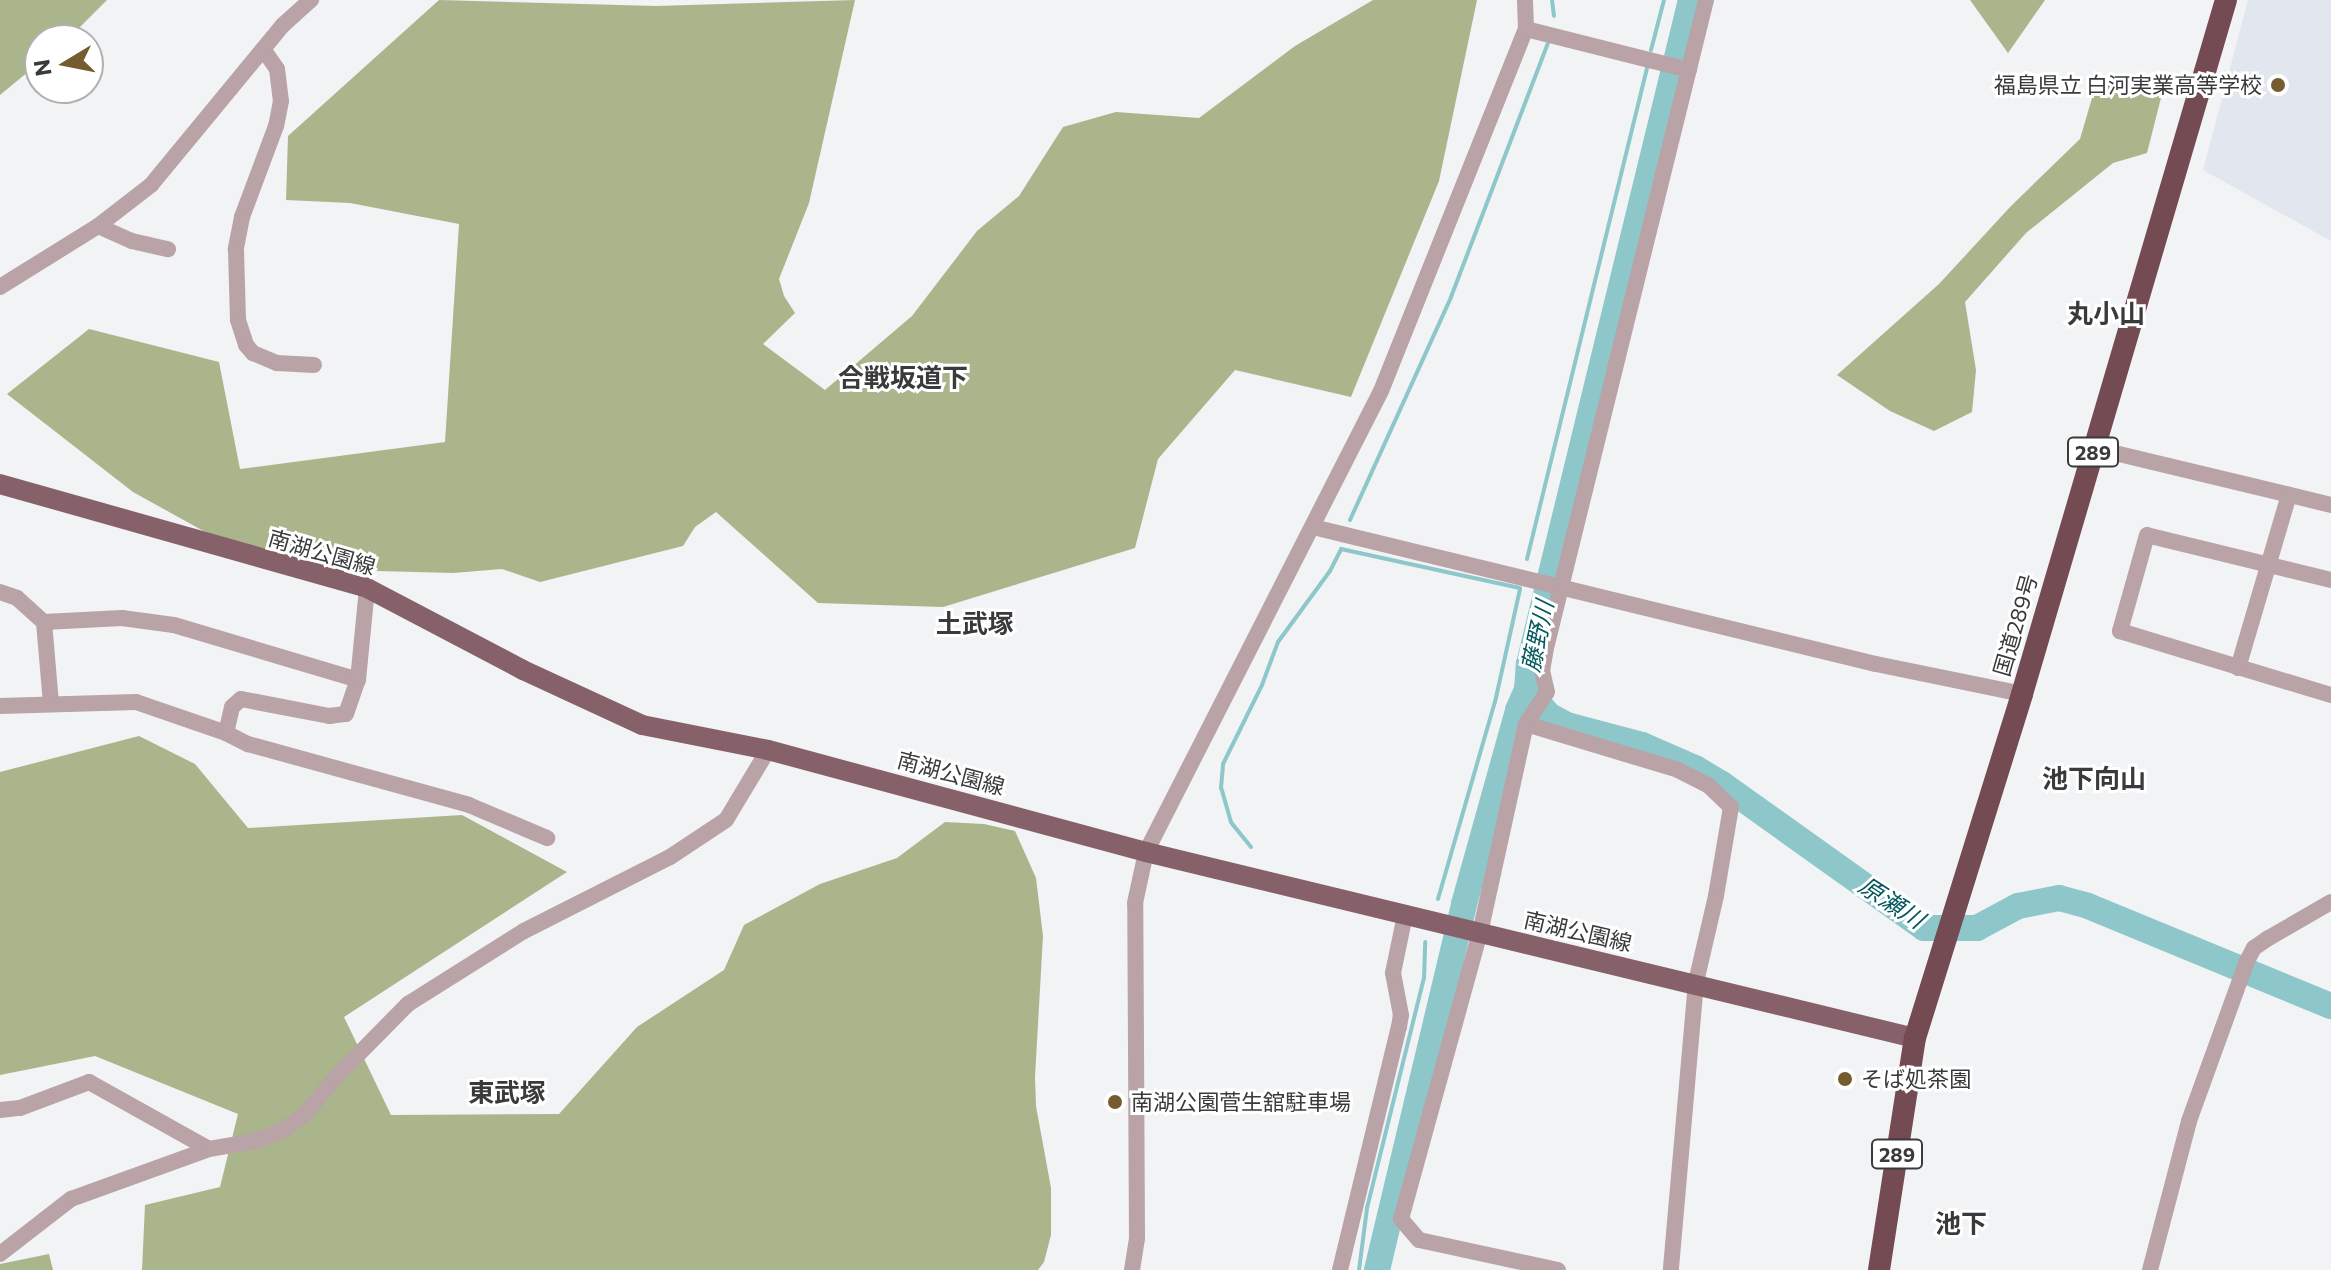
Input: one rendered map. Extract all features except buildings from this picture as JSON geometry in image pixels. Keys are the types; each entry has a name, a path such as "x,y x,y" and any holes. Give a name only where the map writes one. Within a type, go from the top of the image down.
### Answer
{"highway":[{"name":"国道289号","path":"1879,1270 1915,1038 2022,694 2226,0"}],"main road":[{"name":"南湖公園線","path":"0,484 367,588 523,670 642,725 768,750 1146,852 1696,982 1915,1038"}],"street":[{"path":"0,287 98,226 151,185 263,49 311,0"},
{"path":"1132,1270 1137,1238 1135,903 1146,852 1381,391 1526,29 1525,0"},
{"path":"1558,1270 1419,1240 1401,1219 1480,933 1529,716 1545,697 1547,685 1542,671 1559,589 1706,0"},
{"path":"1526,29 1689,70"},
{"path":"263,49 277,69 281,101 276,126 242,217 236,249 238,320 246,345 264,359 314,365"},
{"path":"98,226 132,241 168,249"},
{"path":"2094,448 2331,505"},
{"path":"2238,668 2289,495"},
{"path":"1313,527 1876,664 2022,694"},
{"path":"2331,580 2147,535 2120,631 2331,695"},
{"path":"226,733 232,707 241,699 329,716 346,714 358,680 367,588"},
{"path":"0,592 26,604 44,622 51,703"},
{"path":"44,622 122,618 174,625 358,680"},
{"path":"0,706 136,702 226,733 248,744 492,813 547,838"},
{"path":"1529,716 1678,770 1709,786 1731,807 1696,982 1671,1270"},
{"path":"0,1254 71,1199 209,1149 256,1141 285,1129 305,1114 336,1077 408,1004 524,931 670,857 726,820 768,750"},
{"path":"2150,1270 2189,1121 2244,967 2254,948 2331,902"},
{"path":"1340,1270 1399,1027 1401,1015 1393,973 1405,915"},
{"path":"0,1110 20,1108 89,1082 209,1149"}],"shaded area":[{"name":"福島県立 白河実業高等学校","path":"2248,0 2331,0 2331,241 2203,170"}],"green space":[{"path":"0,0 107,0 83,24 24,24 24,75 0,95"},
{"path":"439,0 656,6 855,0 809,203 779,279 784,296 795,313 763,344 825,390 912,316 977,231 1019,196 1063,127 1116,112 1199,118 1295,46 1373,0 1477,0 1439,181 1351,397 1235,370 1158,459 1135,548 943,607 818,603 716,512 695,527 683,546 540,582 502,569 453,573 301,569 254,559 133,492 7,394 89,329 219,362 240,469 445,442 459,224 350,203 286,200 288,136"},
{"path":"1970,0 2045,0 2008,53"},
{"path":"2097,81 2162,94 2147,153 2113,163 2026,233 1965,302 1976,370 1972,412 1934,431 1890,411 1837,375 1939,284 2011,206 2080,139"},
{"path":"139,736 195,764 248,828 462,815 567,872 344,1017 391,1115 559,1114 637,1027 724,970 744,925 820,884 897,858 945,822 984,824 1015,831 1036,878 1043,936 1035,1077 1036,1106 1051,1188 1051,1235 1044,1262 1038,1270 142,1270 145,1205 220,1187 238,1114 95,1056 0,1075 0,772"},
{"path":"49,1254 53,1270 0,1270 0,1264"}],"waterway":[{"path":"1552,0 1554,16"},
{"path":"1651,50 1664,0"},
{"name":"藤野川","path":"1377,1270 1464,904 1518,710 1527,690 1529,664 1691,0"},
{"path":"1350,520 1451,297 1549,41"},
{"path":"1527,559 1648,64"},
{"path":"1251,847 1231,822 1221,788 1223,764 1262,685 1278,642 1330,571 1341,549 1520,588"},
{"path":"1438,899 1495,702 1520,589"},
{"name":"原瀬川","path":"1527,690 1550,716 1567,725 1642,745 1695,768 1722,784 1924,928 1977,928 2018,906 2059,898 2088,906 2331,1006"},
{"path":"1359,1270 1367,1208 1424,978 1425,942"}],"place":[{"name":"福島県立 白河実業高等学校","path":"2278,85"},
{"name":"そば処茶園","path":"1845,1079"},
{"name":"南湖公園菅生舘駐車場","path":"1115,1102"}],"district":[{"name":"丸小山","path":"2106,313"},
{"name":"合戦坂道下","path":"903,377"},
{"name":"土武塚","path":"975,623"},
{"name":"池下向山","path":"2094,778"},
{"name":"東武塚","path":"507,1092"},
{"name":"池下","path":"1961,1223"}]}
